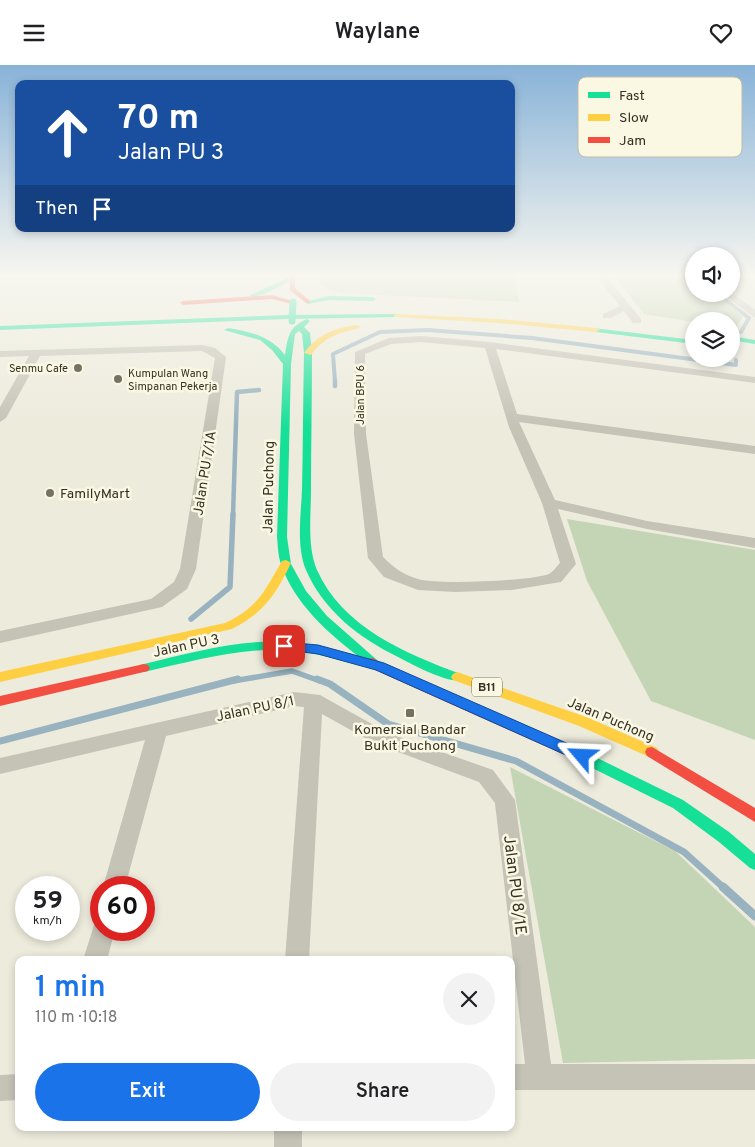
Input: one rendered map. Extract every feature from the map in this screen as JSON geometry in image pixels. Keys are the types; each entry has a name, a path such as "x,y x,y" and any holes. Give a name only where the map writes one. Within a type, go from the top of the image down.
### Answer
{"main road":[{"path":"0,328 52,326"},
{"path":"0,337 278,326"},
{"name":"Jalan Puchong","path":"297,326 292,333 287,364 282,537 286,563 300,591 316,612 340,636 379,667 552,741 678,804 724,837 755,863"},
{"name":"Jalan Puchong","path":"301,326 306,333 308,353 306,535 309,562 320,586 336,607 362,630 393,651 428,669 506,694 611,733 695,775 755,816"},
{"path":"308,353 314,343 336,331 369,326"},
{"path":"439,326 531,331 685,349"},
{"path":"555,326 685,341"},
{"path":"643,326 685,330"},
{"path":"220,329 258,335 270,341 278,349 287,364"},
{"path":"740,340 755,342"},
{"path":"740,350 755,352"},
{"name":"Jalan PU 3","path":"0,677 241,623 270,597 286,563"},
{"name":"Jalan PU 3","path":"0,701 212,653 254,648 284,646 318,650 379,667"}],"street":[{"name":"Jalan BPU 6","path":"549,503 568,564 555,578 512,585 455,587 418,585 388,573 376,559 360,434 360,353 389,341 421,339 489,345 755,380"},
{"path":"489,345 512,417 549,503 647,525 755,543"},
{"name":"Jalan PU 7/1A","path":"0,637 156,603 181,585 188,569 221,357 211,350 202,348 36,353"},
{"path":"0,354 36,353"},
{"path":"0,417 36,353"},
{"path":"512,417 755,450"},
{"name":"Jalan PU 8/1","path":"0,766 294,699 314,700 381,738 486,777 495,785"},
{"path":"297,956 314,700"},
{"path":"117,876 158,729"},
{"name":"Jalan PU 8/1E","path":"495,785 505,800 540,1077"},
{"path":"96,956 100,941"},
{"path":"515,1077 755,1077"},
{"path":"0,1088 15,1087"},
{"path":"288,1131 288,1147"}],"green space":[{"path":"567,519 755,550 755,740 651,701 587,581"},
{"path":"510,767 675,851 755,927 755,1059 563,1063"}],"waterway":[{"path":"741,332 744,326"},
{"path":"335,382 333,354 380,332 428,330 532,338 685,358"},
{"path":"233,515 237,392 259,390"},
{"path":"191,619 230,587 233,514"},
{"path":"233,681 292,671 320,681"},
{"path":"0,741 238,679"},
{"path":"317,679 330,684 388,724 516,761 684,852 724,888"},
{"path":"723,887 755,916"}],"traffic: fast":[{"path":"0,328 39,326"},
{"path":"299,326 306,333 308,353 306,535 311,569 321,589 335,607 372,638 415,661 457,677"},
{"path":"300,326 292,333 287,364 282,537 285,561 293,579 312,607 347,641 373,662"},
{"path":"228,330 255,336 269,343 287,364"},
{"path":"596,330 685,341"},
{"path":"740,340 755,342"},
{"path":"144,668 232,649 267,646 309,649 379,667"},
{"path":"581,756 678,804 724,837 755,863"}],"traffic: slow":[{"path":"558,326 596,330"},
{"path":"308,353 323,337 335,331 357,327"},
{"path":"0,677 228,626 249,615 264,601 286,563"},
{"path":"457,677 584,722 652,752"}],"traffic: jam":[{"path":"373,662 379,667 581,756"},
{"path":"0,701 144,668"},
{"path":"652,752 755,816"}],"place":[{"name":"Senmu Cafe","path":"78,368"},
{"name":"Kumpulan Wang Simpanan Pekerja","path":"118,379"},
{"name":"FamilyMart","path":"50,493"},
{"name":"Komersial Bandar Bukit Puchong","path":"410,713"}],"route":[{"path":"284,646 318,650 379,667 552,741 582,756"}]}
